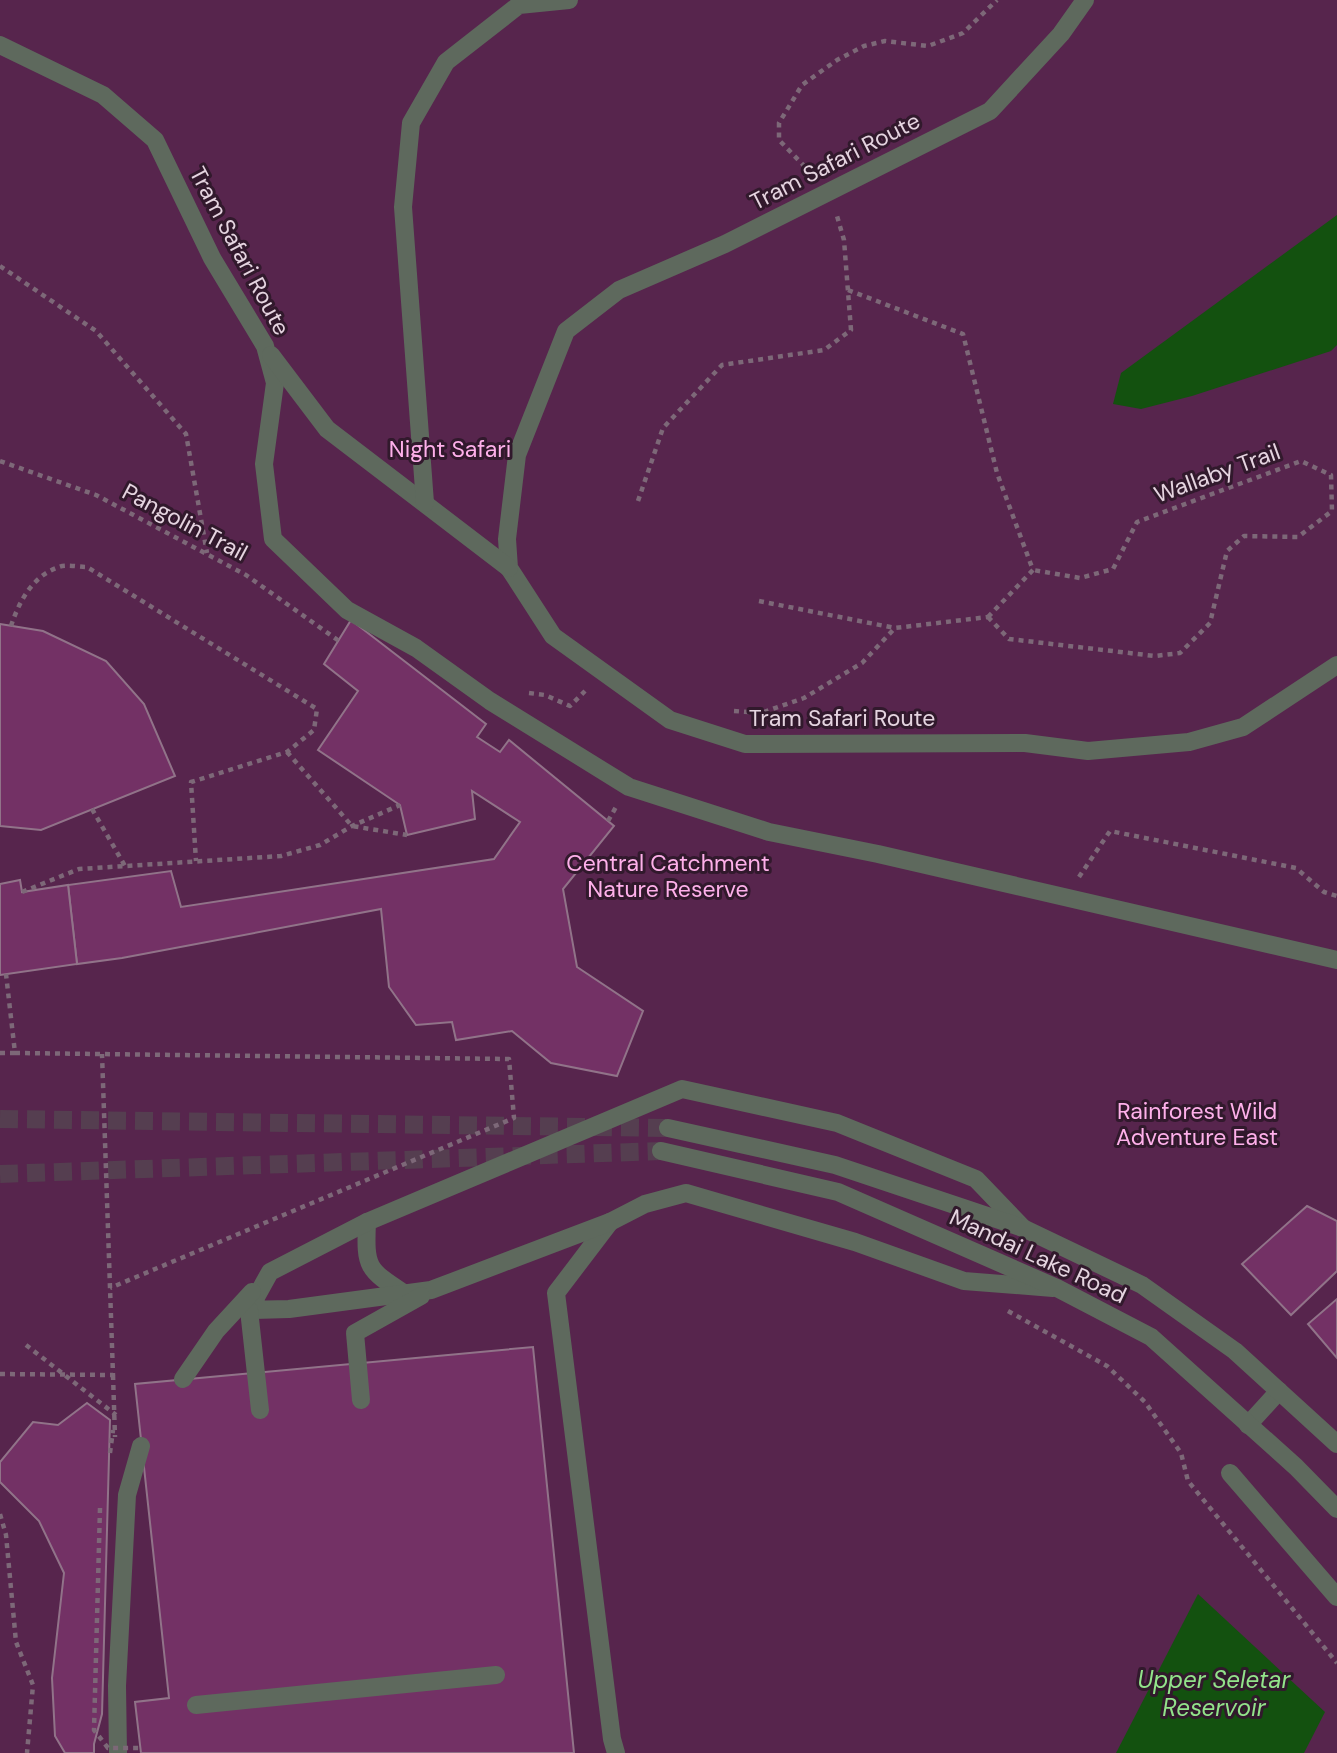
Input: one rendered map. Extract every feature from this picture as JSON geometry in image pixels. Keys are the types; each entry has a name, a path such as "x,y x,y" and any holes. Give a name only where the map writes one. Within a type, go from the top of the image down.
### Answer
{"street":[{"path":"425,503 402,207 411,123 446,62 519,5 569,0"},
{"name":"Tram Safari Route","path":"1085,0 1060,34 990,111 725,244 619,290 566,331 517,455 507,539 509,568 553,636 602,673 670,720 746,744 1025,743 1088,751 1189,742 1243,727 1337,665"},
{"name":"Tram Safari Route","path":"0,45 103,95 155,140 212,258 265,346 275,383 264,464 273,539 347,610 416,648 490,701 629,787 769,832 877,854 1337,960"},
{"path":"265,346 327,429 509,568"},
{"path":"183,1379 216,1331 270,1272 367,1222 682,1089 837,1123 976,1180 1023,1227"},
{"name":"Mandai Lake Road","path":"668,1128 835,1166 1023,1227 1142,1285 1235,1351 1337,1444"},
{"name":"Mandai Lake Road","path":"661,1151 838,1192 1057,1288 1151,1338 1296,1467 1337,1509"},
{"path":"361,1400 355,1334 431,1290 610,1222 646,1204 686,1193 855,1242 964,1281 1057,1288"},
{"path":"367,1222 366,1255 376,1275 405,1294"},
{"path":"610,1222 556,1293 616,1753"},
{"path":"260,1410 249,1310 270,1272"},
{"path":"249,1310 289,1309 431,1290"},
{"path":"1248,1425 1279,1391"},
{"path":"118,1753 117,1686 127,1495 141,1446"},
{"path":"1230,1473 1337,1597"},
{"path":"196,1705 496,1675"}],"path":[{"path":"638,501 663,428 722,365 824,350 851,330 844,240 830,192 779,139 779,122 802,85 837,60 864,46 885,41 928,46 963,33 997,0"},
{"path":"0,266 96,331 186,434 207,554"},
{"path":"759,601 895,628 988,617 1033,570 997,473 963,334 848,290"},
{"name":"Pangolin Trail","path":"0,461 96,495 246,575 339,641"},
{"name":"Wallaby Trail","path":"988,617 1010,639 1154,656 1180,653 1210,623 1227,551 1244,537 1298,537 1332,511 1331,475 1301,461 1137,522 1114,569 1080,578 1033,570"},
{"path":"11,626 19,601 39,579 60,566 87,567 317,709 314,730 287,752 191,782 196,862"},
{"path":"724,711 761,713 804,698 862,663 895,628"},
{"path":"570,706 602,673"},
{"path":"287,752 352,826 407,835"},
{"path":"22,892 79,869 281,856 320,845 352,826 400,806"},
{"path":"92,809 125,866"},
{"path":"6,974 15,1053"},
{"path":"0,1054 509,1059 514,1118 110,1288"},
{"path":"0,1374 113,1375 103,1055"},
{"path":"1001,1307 1107,1366 1145,1402 1181,1453 1188,1481 1337,1663"},
{"path":"26,1345 116,1414"},
{"path":"100,1508 94,1730 108,1748 140,1748"},
{"path":"0,1514 6,1535 16,1643 33,1685 27,1753"}],"green space":[{"name":"Central Catchment Nature Reserve","path":"0,0 1337,0 1337,1753 0,1753"}],"water":[{"path":"1337,215 1337,345 1331,351 1192,396 1141,409 1113,404 1121,373"},
{"name":"Upper Seletar Reservoir","path":"1198,1594 1325,1712 1304,1753 1116,1753"}],"building":[{"path":"351,620 486,724 477,737 500,752 509,740 614,826 563,889 577,967 643,1011 617,1076 551,1063 512,1031 456,1040 452,1022 416,1025 389,987 381,909 122,958 77,964 68,885 171,871 181,907 494,859 520,822 472,791 475,819 407,835 400,805 318,750 358,691 324,664"},
{"path":"0,624 43,631 106,661 144,704 175,776 41,830 0,826"},
{"path":"20,880 22,892 68,885 77,964 0,975 0,884"},
{"path":"1307,1206 1337,1221 1337,1271 1291,1315 1242,1264"},
{"path":"1337,1299 1337,1358 1308,1324"},
{"path":"533,1347 574,1753 141,1753 135,1702 169,1698 135,1384"},
{"path":"87,1403 110,1420 102,1714 94,1753 65,1753 55,1736 52,1678 64,1573 39,1521 0,1482 0,1462 33,1422 58,1425"}],"tunnel":[{"path":"0,1119 668,1128"},
{"path":"0,1174 661,1151"}],"park label":[{"name":"Night Safari","path":"450,449"},
{"name":"Rainforest Wild Adventure East","path":"1197,1124"}]}
